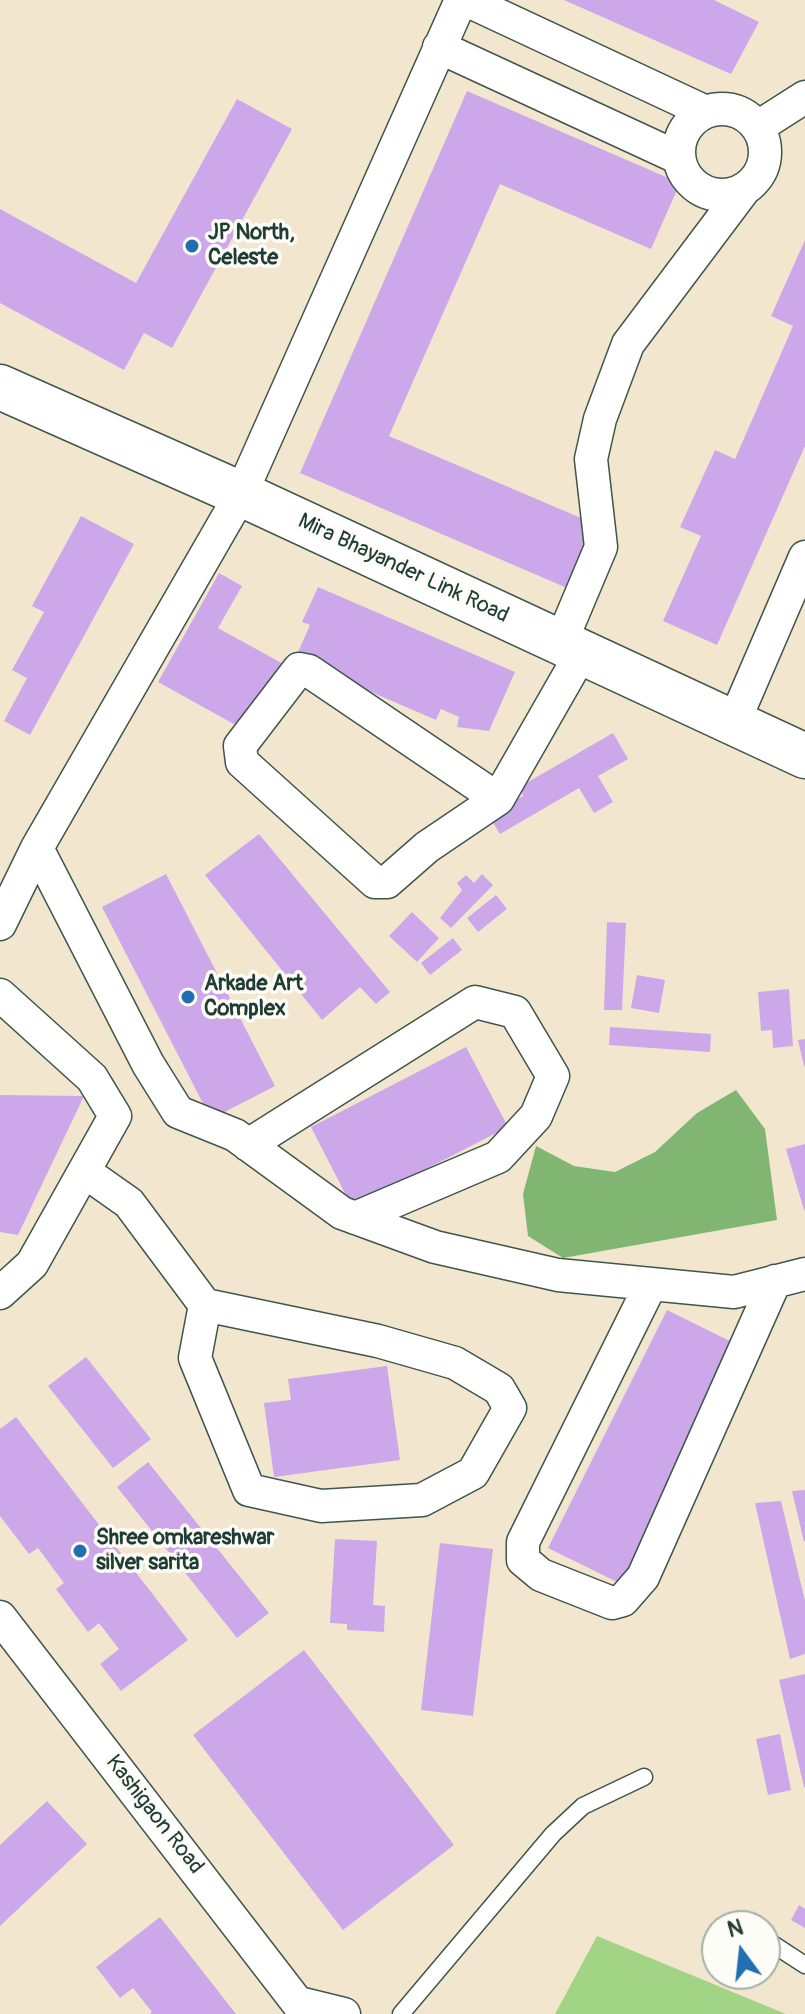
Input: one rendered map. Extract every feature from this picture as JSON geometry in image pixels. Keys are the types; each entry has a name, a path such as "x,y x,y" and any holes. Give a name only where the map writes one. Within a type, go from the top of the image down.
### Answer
{"street":[{"path":"0,924 37,848 241,494 439,47 464,0 706,112 735,110 758,127 766,155 762,170 628,344 600,419 591,459 601,547 572,647 498,799 427,847 387,882 380,883 242,762 240,746 299,669 309,671 498,799"},
{"path":"439,47 679,158"},
{"path":"758,127 805,97"},
{"path":"706,112 685,131 679,158 683,171 702,191 730,195 743,191"},
{"name":"Mira Bhayander Link Road","path":"0,387 241,494 805,756"},
{"path":"734,722 805,557"},
{"path":"37,848 148,1064 178,1112 235,1135 331,1206 435,1247 558,1275 734,1292 790,1278"},
{"path":"0,995 92,1078 115,1116 32,1264 0,1293"},
{"path":"248,1145 475,1002 515,1012 553,1076 536,1116 498,1157 355,1218"},
{"path":"85,1172 129,1203 205,1305 378,1341 455,1363 499,1389 510,1408 473,1473 422,1500 321,1506 249,1490 195,1358 205,1305"},
{"path":"650,1286 523,1542 523,1560 541,1575 612,1603 623,1600 643,1577 790,1278"},
{"name":"Kashigaon Road","path":"0,1617 302,2008"},
{"path":"302,2008 344,2014"}],"lane":[{"path":"401,2014 553,1834 583,1806 644,1777"},
{"path":"781,1949 805,1965"}],"green space":[{"path":"736,1090 765,1129 777,1220 563,1258 528,1236 523,1194 536,1146 574,1166 615,1172 655,1152 697,1113"},
{"path":"597,1936 701,1979 701,1990 728,1990 786,2014 555,2014"}],"building":[{"path":"564,0 714,0 759,22 731,74"},
{"path":"467,91 680,183 651,249 500,184 389,436 595,524 567,588 300,473"},
{"name":"JP North, Celeste","path":"237,99 292,129 172,348 144,333 124,370 0,303 0,209 136,283"},
{"path":"805,240 805,446 717,645 663,621 701,536 680,527 715,450 735,459 793,326 771,316"},
{"path":"81,516 134,544 30,735 4,721 27,678 12,670 44,612 32,606"},
{"path":"219,573 242,586 218,628 287,666 250,733 158,682"},
{"path":"318,587 515,672 489,731 457,727 459,717 441,709 436,720 295,659 310,625 302,622"},
{"path":"613,733 628,759 598,776 613,802 594,813 579,788 500,834 489,816 523,796 521,786"},
{"path":"259,834 390,992 376,1004 360,987 322,1020 205,875"},
{"name":"Arkade Art Complex","path":"166,874 275,1086 211,1119 102,907"},
{"path":"482,874 493,885 451,928 440,918 462,890 457,883 466,875 474,883"},
{"path":"496,895 507,909 478,932 467,918"},
{"path":"412,912 439,938 417,962 389,936"},
{"path":"607,922 626,923 622,1010 604,1010"},
{"path":"453,938 462,950 430,975 421,963"},
{"path":"637,975 665,980 659,1013 631,1008"},
{"path":"789,989 793,1046 773,1048 772,1030 761,1031 758,992"},
{"path":"610,1027 711,1034 710,1052 609,1045"},
{"path":"805,1039 805,1066 804,1066 798,1040"},
{"path":"466,1047 508,1127 352,1207 311,1127"},
{"path":"0,1095 84,1096 18,1235 0,1232"},
{"path":"805,1144 805,1210 804,1210 786,1149"},
{"path":"667,1310 742,1347 623,1585 548,1548"},
{"path":"86,1357 151,1439 113,1468 48,1386"},
{"path":"387,1366 400,1460 274,1477 264,1403 291,1400 288,1379"},
{"name":"Shree omkareshwar silver sarita","path":"16,1417 188,1640 121,1691 100,1664 119,1649 99,1623 88,1632 56,1589 64,1583 38,1548 29,1554 0,1516 0,1429"},
{"path":"148,1462 269,1613 237,1638 117,1487"},
{"path":"805,1490 805,1541 804,1542 792,1491"},
{"path":"781,1501 805,1601 805,1654 790,1659 755,1503"},
{"path":"335,1539 377,1541 373,1605 385,1606 384,1632 347,1630 347,1624 330,1623"},
{"path":"440,1543 493,1549 473,1716 421,1710"},
{"path":"304,1650 454,1845 343,1930 193,1735"},
{"path":"805,1674 805,1787 804,1787 779,1680"},
{"path":"780,1734 791,1790 768,1795 756,1739"},
{"path":"47,1801 87,1844 0,1926 0,1845"},
{"path":"799,1905 805,1909 805,1928 791,1920"},
{"path":"160,1917 236,2014 150,2014 152,2012 133,1988 120,1998 96,1967"}],"place":[{"name":"JP North, Celeste","path":"192,246"},
{"name":"Arkade Art Complex","path":"188,997"},
{"name":"Shree omkareshwar silver sarita","path":"80,1551"}]}
